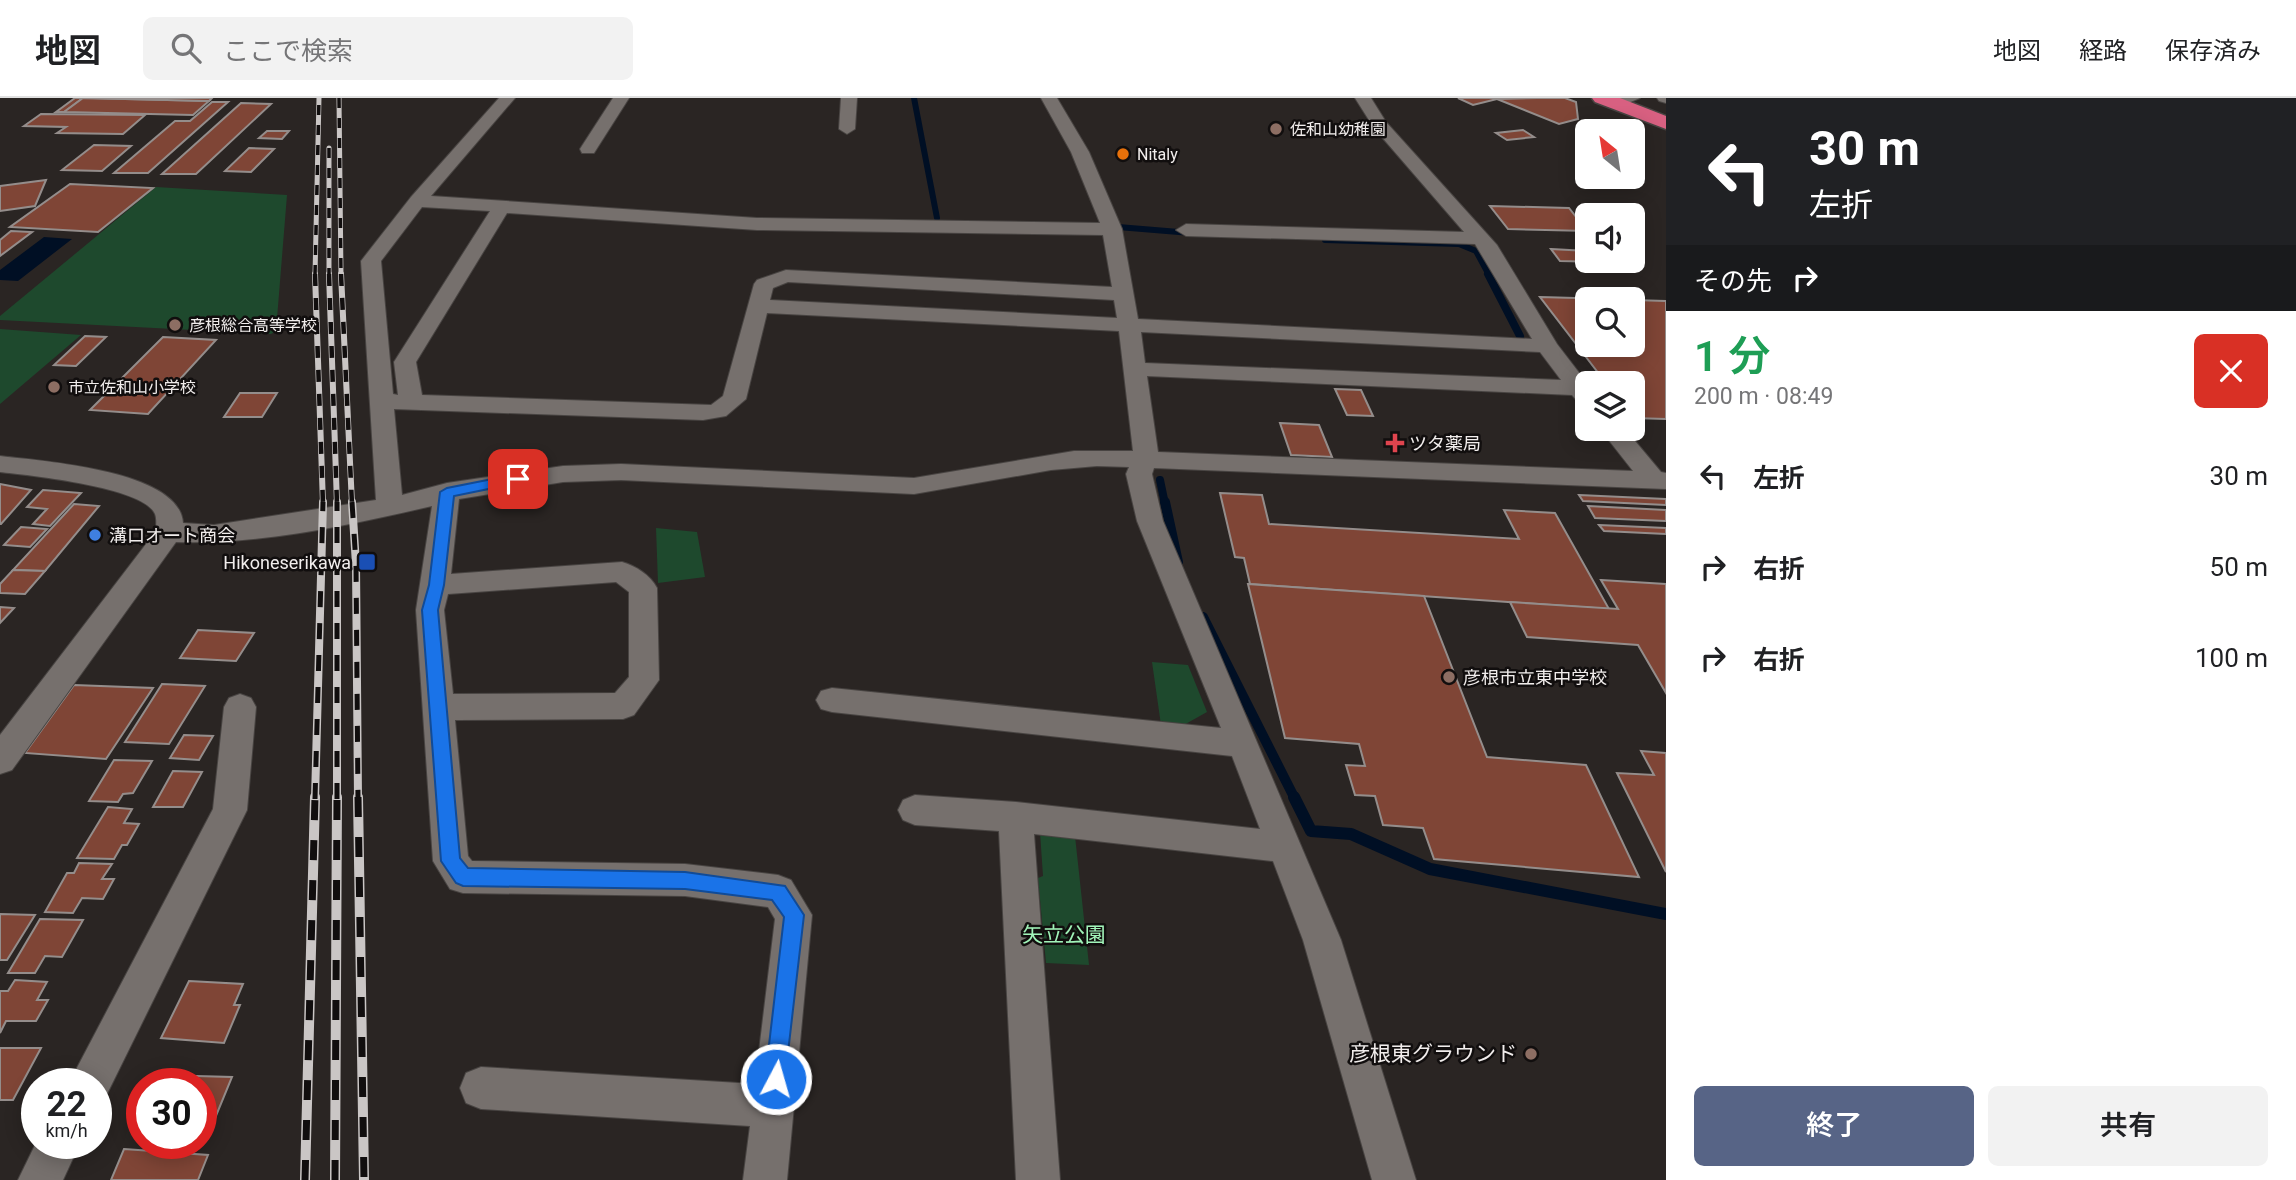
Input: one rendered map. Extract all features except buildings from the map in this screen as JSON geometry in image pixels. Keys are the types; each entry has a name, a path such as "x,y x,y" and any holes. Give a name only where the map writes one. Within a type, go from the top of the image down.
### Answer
{"highway":[{"path":"1617,100 1666,123"}],"street":[{"path":"390,507 371,261 417,201 507,98"},
{"path":"588,149 621,98"},
{"path":"847,129 849,98"},
{"path":"1049,98 1080,152 1112,229 1129,327 1146,453 1139,474 1150,521 1244,744 1322,940 1394,1180"},
{"path":"1363,98 1380,125 1479,238 1509,278 1547,346 1575,383"},
{"path":"417,201 757,224 1112,229"},
{"path":"411,400 405,362 501,208"},
{"path":"1186,230 1479,238"},
{"path":"382,401 411,400 489,407 703,413 718,411 734,399 764,284 786,276 1122,294"},
{"path":"758,306 1129,327 1301,332 1547,346"},
{"path":"1135,369 1575,393"},
{"path":"1623,441 1660,480"},
{"path":"169,532 214,534 390,507 447,492 518,479 621,472 914,486 940,484 1044,461 1143,460 1660,480"},
{"path":"0,464 102,479 138,490 167,508 169,532 0,760"},
{"path":"447,492 436,585 430,610 447,783 451,861 463,877 685,880 778,892 794,915 765,1180"},
{"path":"436,585 622,572 643,588 644,680 623,706 438,707"},
{"path":"832,700 1244,744"},
{"path":"98,1068 230,810 240,707"},
{"path":"915,810 1016,817 1284,847"},
{"path":"1016,817 1038,1180"},
{"path":"481,1087 773,1107"},
{"path":"40,1180 51,1159"}],"green space":[{"name":"彦根総合高等学校","path":"156,187 287,195 276,331 271,334 0,320 0,316"},
{"path":"0,329 81,335 0,404"},
{"path":"656,528 697,532 705,577 658,583"},
{"path":"1152,662 1188,665 1207,712 1182,726 1161,725"},
{"name":"矢立公園","path":"1040,832 1075,836 1089,965 1046,963 1038,878 1043,876"}],"water":[{"path":"44,237 72,239 18,281 0,280 0,270"}],"waterway":[{"path":"914,98 937,218"},
{"path":"1118,227 1191,233"},
{"path":"1325,240 1459,244 1476,251 1489,275"},
{"path":"1488,274 1520,336"},
{"path":"1160,480 1165,504"},
{"path":"1165,502 1178,562"},
{"path":"1203,617 1295,799"},
{"path":"1295,799 1311,831 1351,834 1430,869 1666,914"}],"railway":[{"path":"315,274 319,98"},
{"path":"339,98 341,275"},
{"path":"329,148 329,274"},
{"path":"315,274 323,503"},
{"path":"329,274 337,504"},
{"path":"341,274 352,504"},
{"path":"352,502 356,564 358,799"},
{"path":"315,799 323,503"},
{"path":"337,504 337,797"},
{"path":"305,1180 315,797"},
{"path":"335,1180 337,797"},
{"path":"358,797 364,1180"}],"place":[{"name":"佐和山幼稚園","path":"1276,129"},
{"name":"Nitaly","path":"1123,154"},
{"name":"彦根総合高等学校","path":"175,325"},
{"name":"市立佐和山小学校","path":"54,387"},
{"name":"ツタ薬局","path":"1395,443"},
{"name":"溝口オート商会","path":"95,535"},
{"name":"Hikoneserikawa","path":"367,562"},
{"name":"彦根市立東中学校","path":"1449,677"},
{"name":"彦根東グラウンド","path":"1531,1054"}],"route":[{"path":"518,479 447,492 443,537 430,610 447,783 451,861 463,877 685,880 778,892 794,915 776,1079"}]}
